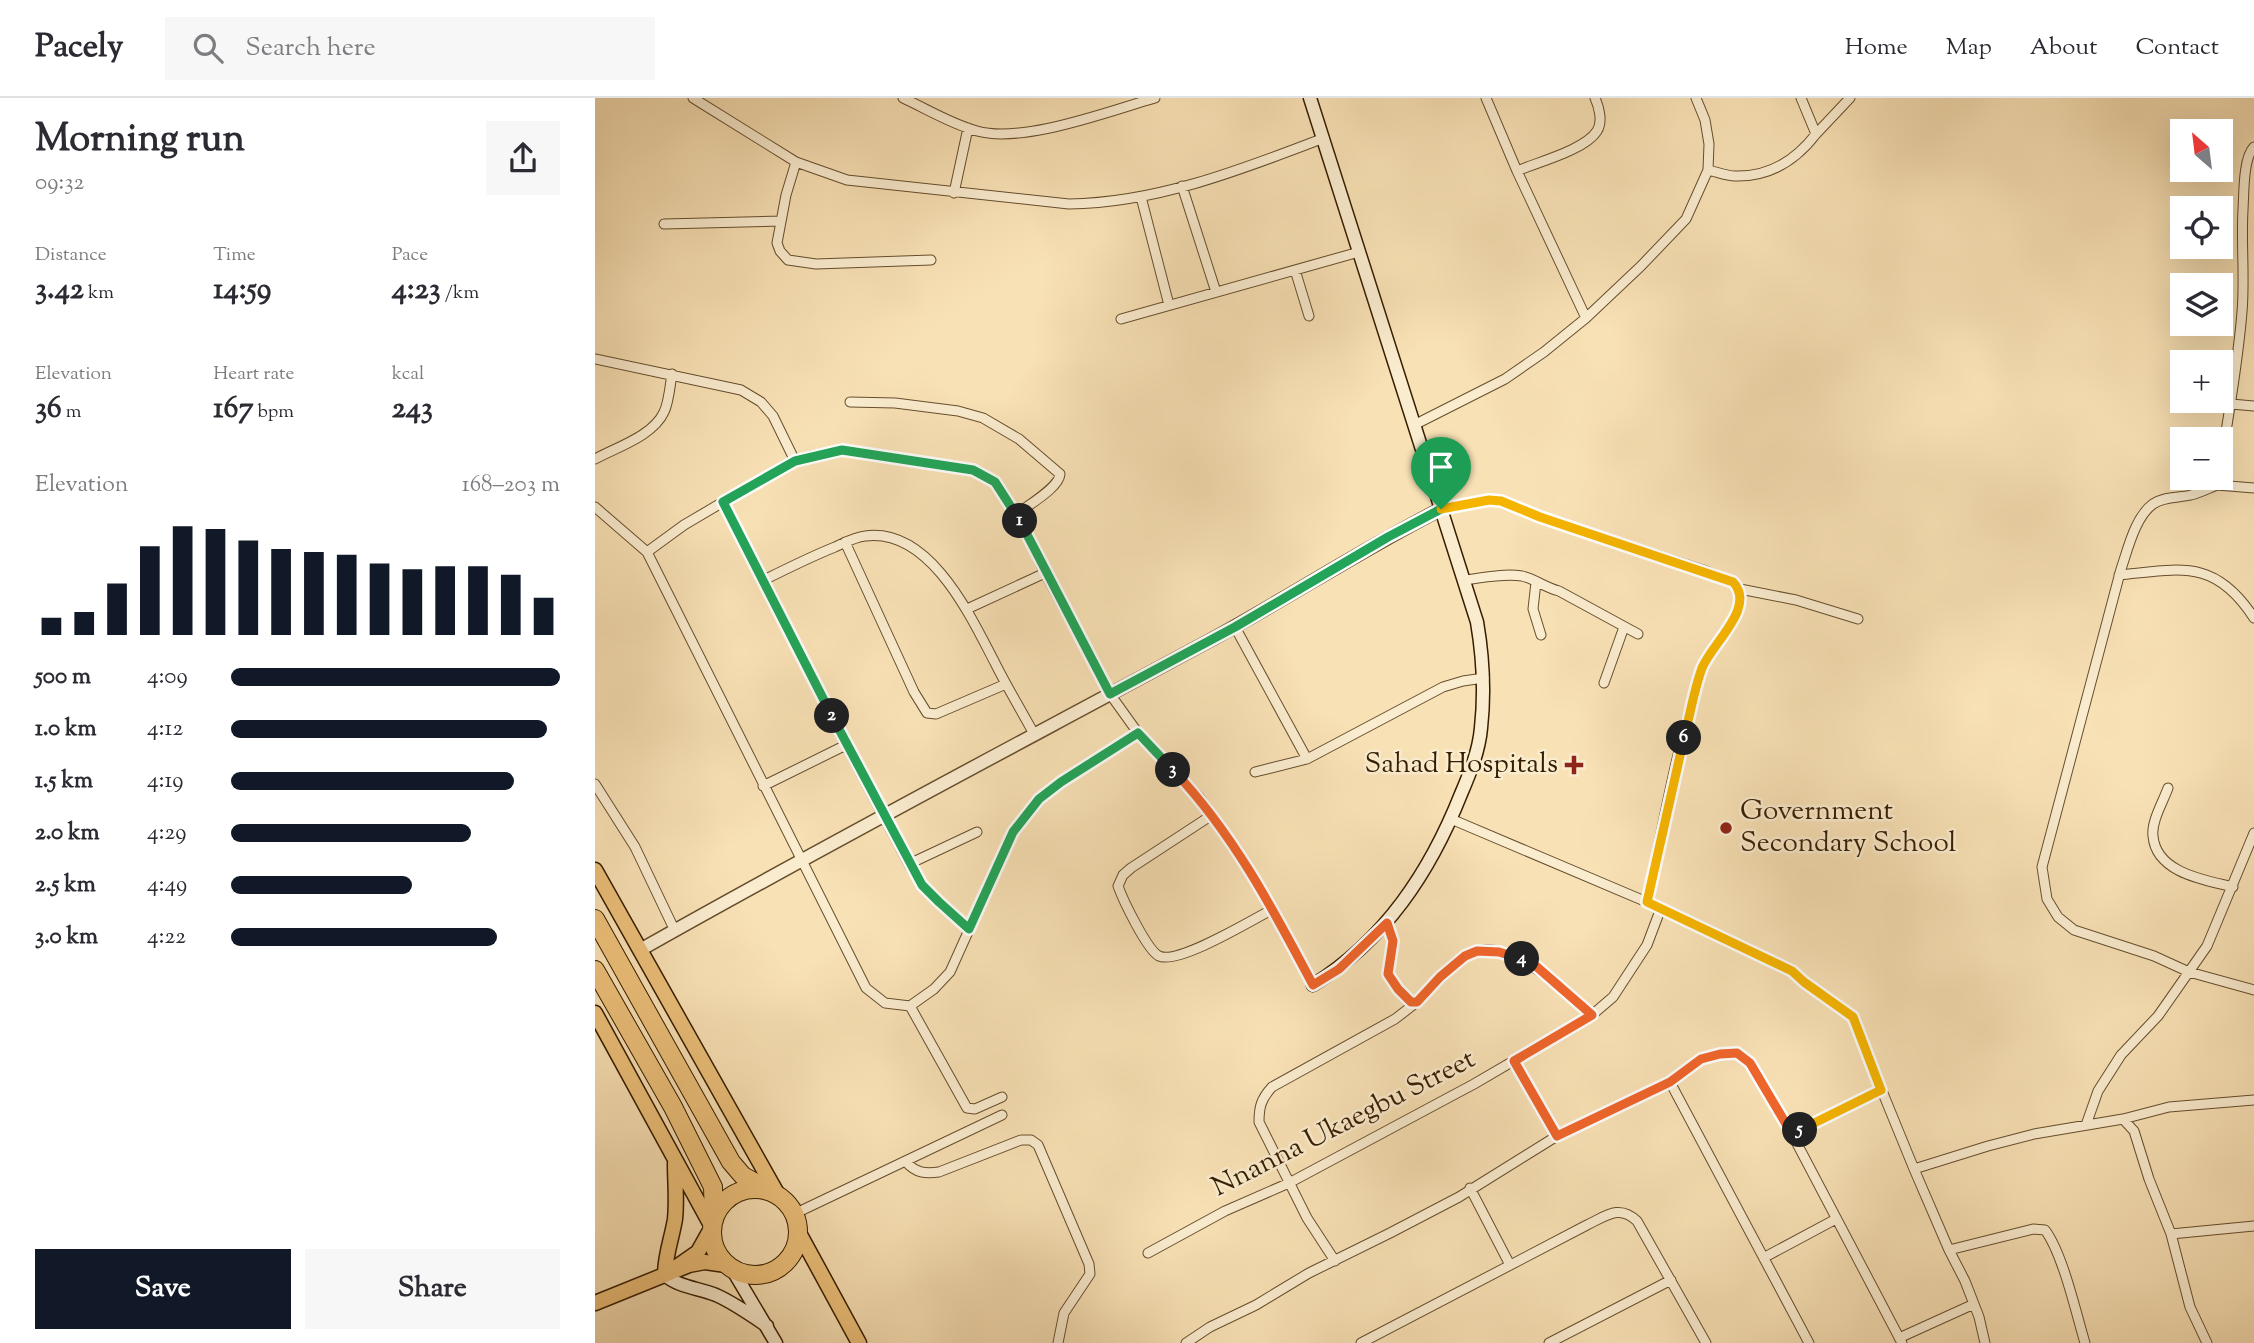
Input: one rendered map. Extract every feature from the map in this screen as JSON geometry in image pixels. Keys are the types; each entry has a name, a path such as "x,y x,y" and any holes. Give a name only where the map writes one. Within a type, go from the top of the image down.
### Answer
{"highway":[{"path":"595,919 731,1162 751,1182 775,1194 789,1205 796,1222 794,1252 780,1268 760,1275 745,1274 729,1267 715,1248 713,1187 673,1107 595,970"},
{"path":"713,1223 720,1207 737,1193 758,1189 775,1194"}],"main road":[{"path":"1310,98 1477,622 1484,678 1481,730 1471,769 1451,819 1424,871 1387,923 1339,969 1313,985"},
{"path":"640,950 1235,627 1441,509"},
{"path":"595,870 775,1194"},
{"path":"595,1013 674,1158 713,1223 698,1252 665,1275"},
{"path":"674,1158 676,1200 665,1256 665,1275 672,1281 716,1295 767,1326"},
{"path":"796,1222 859,1343"},
{"path":"595,1303 689,1265 705,1262 729,1267 776,1343"}],"street":[{"path":"693,98 796,162 847,180 1069,204 1093,204 1141,197 1246,168 1324,138"},
{"path":"903,98 979,132 1009,133 1042,129 1155,98"},
{"path":"1486,98 1586,318"},
{"path":"1517,171 1582,145 1597,131 1600,120 1595,98"},
{"path":"1413,425 1505,379 1544,352 1586,318 1686,219 1708,170 1709,144 1705,120 1696,98"},
{"path":"1801,98 1816,134"},
{"path":"1708,170 1734,176 1764,174 1790,160 1850,98"},
{"path":"954,193 968,128"},
{"path":"2233,387 2242,313 2244,268 2241,232 2246,170 2250,151 2254,147"},
{"path":"796,162 786,195 777,243 788,260 816,264 931,260"},
{"path":"1182,186 1216,292"},
{"path":"1141,197 1169,305"},
{"path":"664,224 781,221"},
{"path":"1121,319 1359,252"},
{"path":"1295,270 1310,316"},
{"path":"595,359 741,390 761,402 773,416 795,461"},
{"path":"595,458 656,424 665,411 672,374"},
{"path":"850,402 895,403 958,411 983,418 1019,439 1060,474 1059,481 1017,514"},
{"path":"2233,404 2254,407"},
{"path":"647,552 684,525 795,461 842,450 973,470 995,482 1017,514 1045,573 1110,694 1138,733 1199,797 1245,862 1313,985"},
{"path":"2233,484 2254,488"},
{"path":"2201,490 2192,495 2153,503 2139,522 2119,575 2042,867 2047,899 2058,917 2074,930 2154,956 2189,972 2254,990"},
{"path":"1441,509 1489,500 1501,501 1540,517 1706,571 1733,582 1740,589 1742,596 1739,608 1702,668 1679,756 1647,902"},
{"path":"723,502 909,864 922,885 969,929"},
{"path":"595,507 647,552 866,988 885,1003 909,1006 934,989 950,972 1013,832 1039,799 1138,733"},
{"path":"762,581 845,542 865,536 899,541 918,552 949,582 967,609 1034,734"},
{"path":"845,542 920,704 927,713 936,714 1006,684"},
{"path":"2119,575 2185,569 2204,572 2243,601 2254,618"},
{"path":"967,609 1045,573"},
{"path":"1464,580 1503,575 1523,576 1559,591 1638,634"},
{"path":"1536,582 1534,617 1541,635"},
{"path":"1740,589 1796,600 1858,619"},
{"path":"1235,627 1307,759"},
{"path":"1604,683 1624,627"},
{"path":"1255,772 1307,759 1443,687 1484,678"},
{"path":"763,786 846,745"},
{"path":"595,784 635,847 675,931"},
{"path":"2168,788 2152,835 2160,854 2176,869 2203,880 2233,887"},
{"path":"1212,815 1131,868 1123,875 1118,886 1124,902 1154,953 1168,958 1187,953 1273,909"},
{"path":"1451,819 1661,908 1792,971 1853,1017 1914,1169 1965,1281 1985,1343"},
{"path":"909,864 977,832"},
{"path":"2086,1125 2098,1091 2121,1055 2153,1023 2207,946 2254,833"},
{"name":"Nnanna Ukaegbu Street","path":"1149,1253 1225,1211 1289,1183 1514,1061 1592,1015 1613,997 1647,945 1661,908"},
{"path":"1387,923 1393,941 1388,974 1411,1002 1417,1002"},
{"path":"1335,1261 1307,1218 1259,1122 1262,1097 1272,1087 1395,1019 1465,956 1477,951 1516,956 1537,967 1592,1015"},
{"path":"909,1006 967,1108 975,1109 1002,1097"},
{"path":"1187,1343 1210,1327 1256,1305 1309,1273 1459,1197 1557,1136 1670,1082 1701,1059 1737,1053 1750,1063 1792,1134 1901,1341 1974,1304"},
{"path":"1514,1061 1557,1136"},
{"path":"1670,1082 1809,1343"},
{"path":"1792,1134 1881,1090"},
{"path":"1914,1169 2034,1133 2123,1119 2169,1107 2254,1100"},
{"path":"796,1222 906,1162 1002,1115"},
{"path":"2123,1119 2134,1131 2149,1179 2171,1234 2190,1307 2207,1343"},
{"path":"906,1162 913,1169 926,1174 939,1172 1021,1140 1031,1140 1038,1145 1090,1264 1090,1273 1064,1313 1058,1343"},
{"path":"1470,1188 1510,1265"},
{"path":"1361,1343 1587,1225 1621,1212 1628,1213 1637,1221 1706,1343"},
{"path":"1765,1257 1836,1219"},
{"path":"2171,1234 2254,1226"},
{"path":"1949,1250 2033,1229 2045,1230 2063,1270 2085,1343"},
{"path":"1549,1343 1671,1280"}],"place":[{"name":"Sahad Hospitals","path":"1574,765"},
{"name":"Government Secondary School","path":"1726,828"}],"route":[{"path":"842,450 973,470 995,482 1017,514 1045,573 1110,694 1235,627 1441,509 1489,500 1501,501 1540,517 1706,571 1733,582 1740,589 1742,596 1739,608 1702,668 1679,756 1647,902 1792,971 1839,1005 1853,1017 1881,1090 1792,1134 1750,1063 1737,1053 1720,1054 1701,1059 1670,1082 1557,1136 1514,1061 1592,1015 1537,967 1516,956 1499,952 1477,951 1465,956 1440,977 1417,1002 1411,1002 1388,974 1393,941 1387,923 1339,969 1313,985 1245,862 1199,797 1138,733 1039,799 1013,832 969,929 922,885 909,864 723,502 795,461 842,450"}]}
